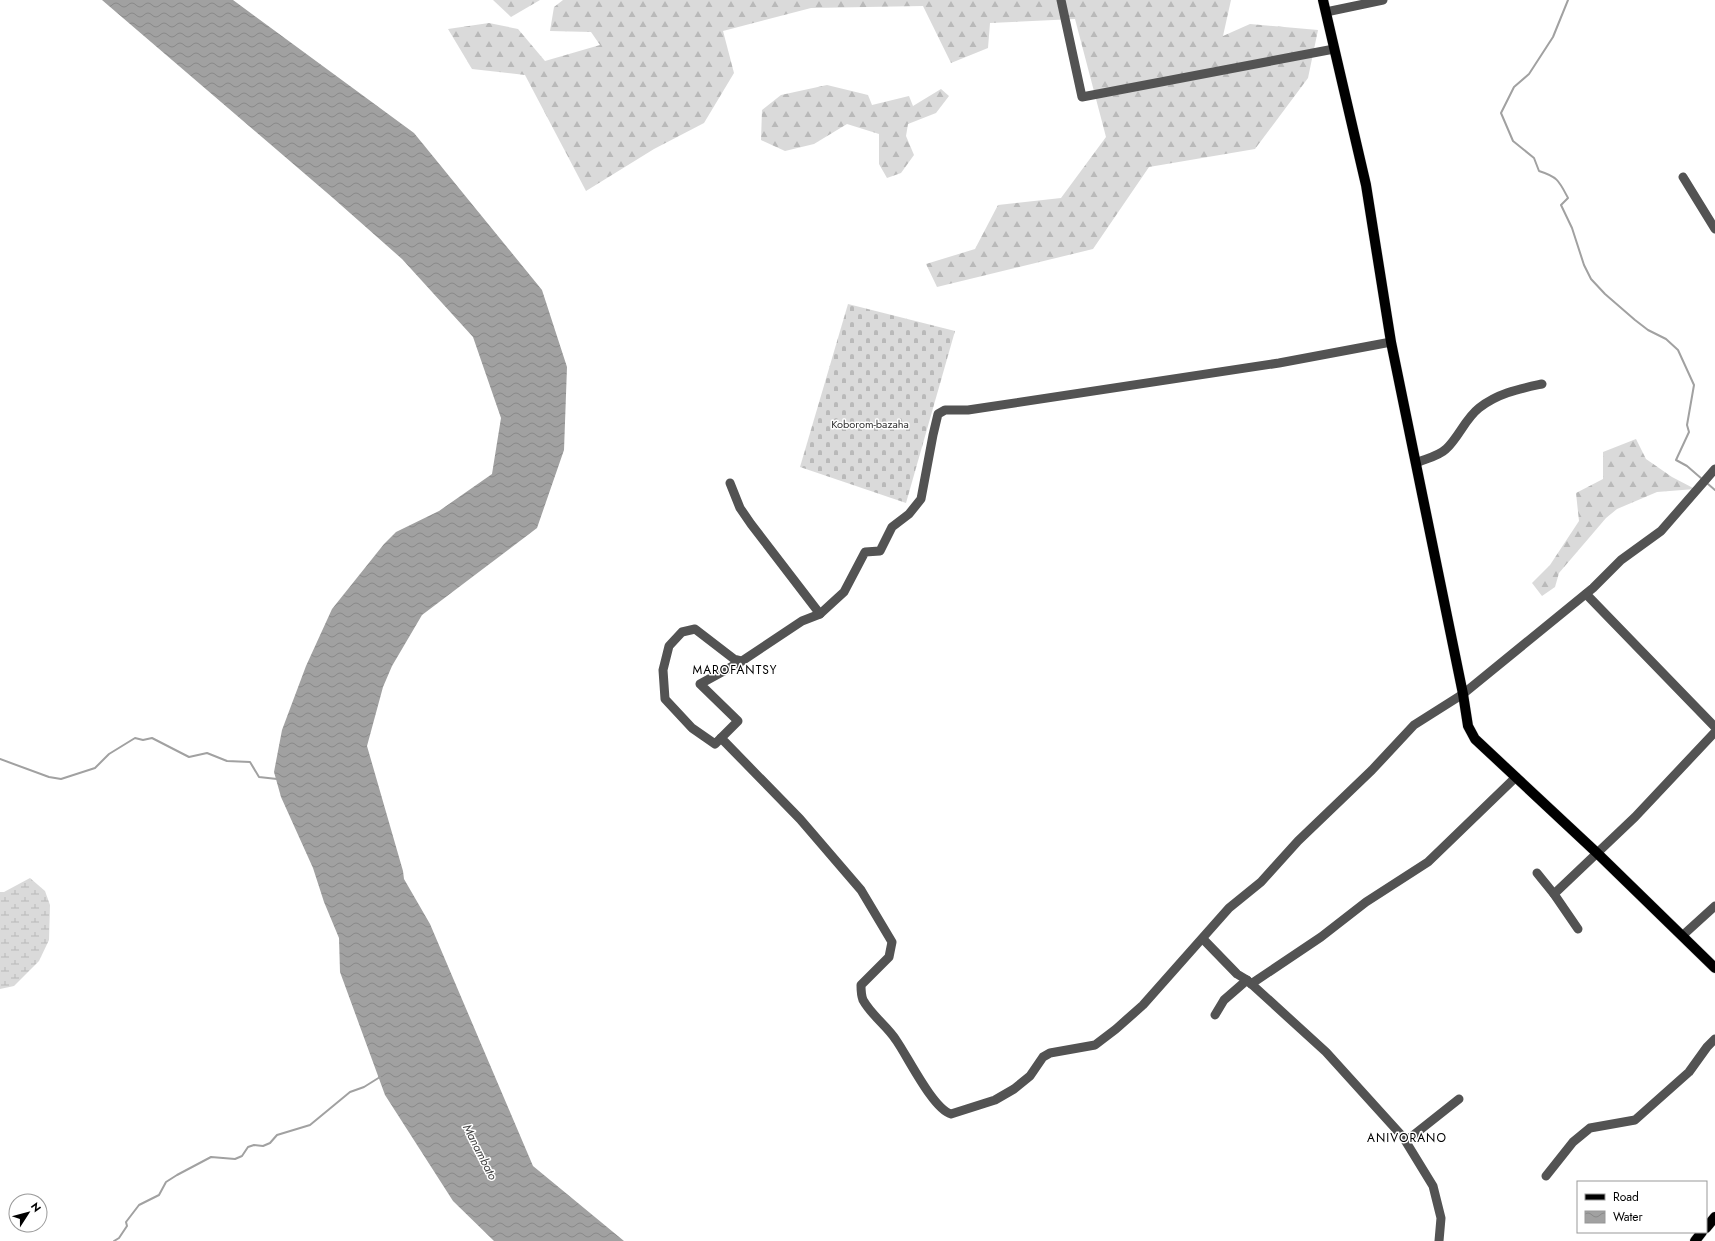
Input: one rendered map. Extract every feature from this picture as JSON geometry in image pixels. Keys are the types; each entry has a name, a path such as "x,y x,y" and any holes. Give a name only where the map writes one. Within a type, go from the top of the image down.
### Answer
{"main road":[{"path":"1324,0 1366,185 1391,342 1463,694 1468,726 1475,739 1715,968"},
{"path":"1707,1227 1715,1217"},
{"path":"1695,1241 1701,1233"}],"street":[{"path":"1061,0 1082,97 1334,49"},
{"path":"1326,12 1383,0"},
{"path":"1683,177 1715,229"},
{"path":"742,661 734,658 695,629 682,632 669,646 663,670 665,699 692,728 714,744 738,721 700,684 742,661 802,621 820,614 844,592 865,552 880,551 892,527 909,514 921,498 938,414 945,410 968,410 1279,363 1391,342"},
{"path":"1416,463 1446,449 1466,421 1478,408 1491,399 1510,390 1542,384"},
{"path":"721,738 800,819 861,890 892,942 889,957 860,985 862,998 869,1010 895,1039 930,1096 945,1112 951,1114 995,1100 1014,1090 1030,1076 1043,1057 1050,1053 1095,1045 1116,1029 1143,1005 1229,908 1261,882 1298,841 1372,770 1414,726 1463,694 1586,594 1621,560 1661,532 1715,469"},
{"path":"730,483 740,508 820,614"},
{"path":"1586,594 1715,727"},
{"path":"1554,894 1635,817 1715,732"},
{"path":"1215,1015 1224,1000 1249,982 1321,937 1366,902 1428,862 1516,777"},
{"path":"1537,874 1554,894 1578,928"},
{"path":"1682,936 1715,906"},
{"path":"1203,939 1237,974 1249,982 1326,1052 1406,1141 1433,1186 1441,1218 1439,1241"},
{"path":"1546,1176 1573,1142 1590,1128 1635,1120 1689,1072 1707,1047 1715,1039"},
{"path":"1406,1141 1459,1099"}],"green space":[{"path":"493,0 540,0 511,17"},
{"path":"563,0 1231,0 1223,36 1250,24 1318,30 1308,78 1255,149 1149,167 1093,249 937,287 926,264 975,249 998,205 1061,198 1106,137 1075,19 990,23 988,48 951,63 923,6 811,8 723,31 734,73 704,123 654,149 586,191 525,75 472,69 448,29 489,23 518,29 545,61 600,45 591,32 550,31 554,7"},
{"path":"827,85 868,95 872,105 909,96 913,106 941,89 949,96 936,113 908,124 906,136 914,155 901,173 887,178 879,164 879,134 847,124 814,144 785,151 761,140 762,110 781,95"},
{"name":"Koborom-bazaha","path":"848,304 955,331 906,503 800,467"},
{"path":"1636,439 1646,459 1672,477 1695,489 1657,492 1617,509 1606,518 1559,573 1555,587 1542,596 1532,583 1550,565 1579,521 1576,493 1603,479 1603,452"},
{"path":"30,878 45,891 50,905 49,940 39,961 14,986 0,989 0,892 4,892"}],"water":[{"name":"Manambato","path":"102,0 233,0 414,133 542,290 567,367 564,450 537,528 422,615 392,666 383,687 367,746 404,879 430,924 533,1166 624,1241 494,1241 453,1201 385,1095 340,972 339,938 324,902 313,868 281,797 274,772 282,730 306,666 332,609 384,544 396,532 439,511 492,474 501,418 473,337 402,259"}],"waterway":[{"path":"1568,0 1553,37 1529,74 1514,87 1501,113 1513,141 1534,158 1539,171 1550,175 1557,180 1565,192 1568,198 1561,205 1572,228 1584,265 1591,279 1605,294 1635,320 1648,330 1666,339 1678,350 1694,385 1687,425 1689,432 1676,460 1687,466 1702,479"},
{"path":"1708,484 1715,490"},
{"path":"0,759 49,777 61,779 95,768 109,754 135,738 143,740 152,738 189,757 207,753 227,761 250,762 259,777 277,779"},
{"path":"114,1241 119,1238 127,1226 126,1222 139,1205 159,1195 166,1182 177,1175 211,1157 235,1159 242,1156 248,1147 254,1145 263,1146 270,1143 277,1135 310,1125 350,1092 364,1087 380,1077"}],"district":[{"name":"MAROFANTSY","path":"735,670"},
{"name":"ANIVORANO","path":"1407,1138"}]}
